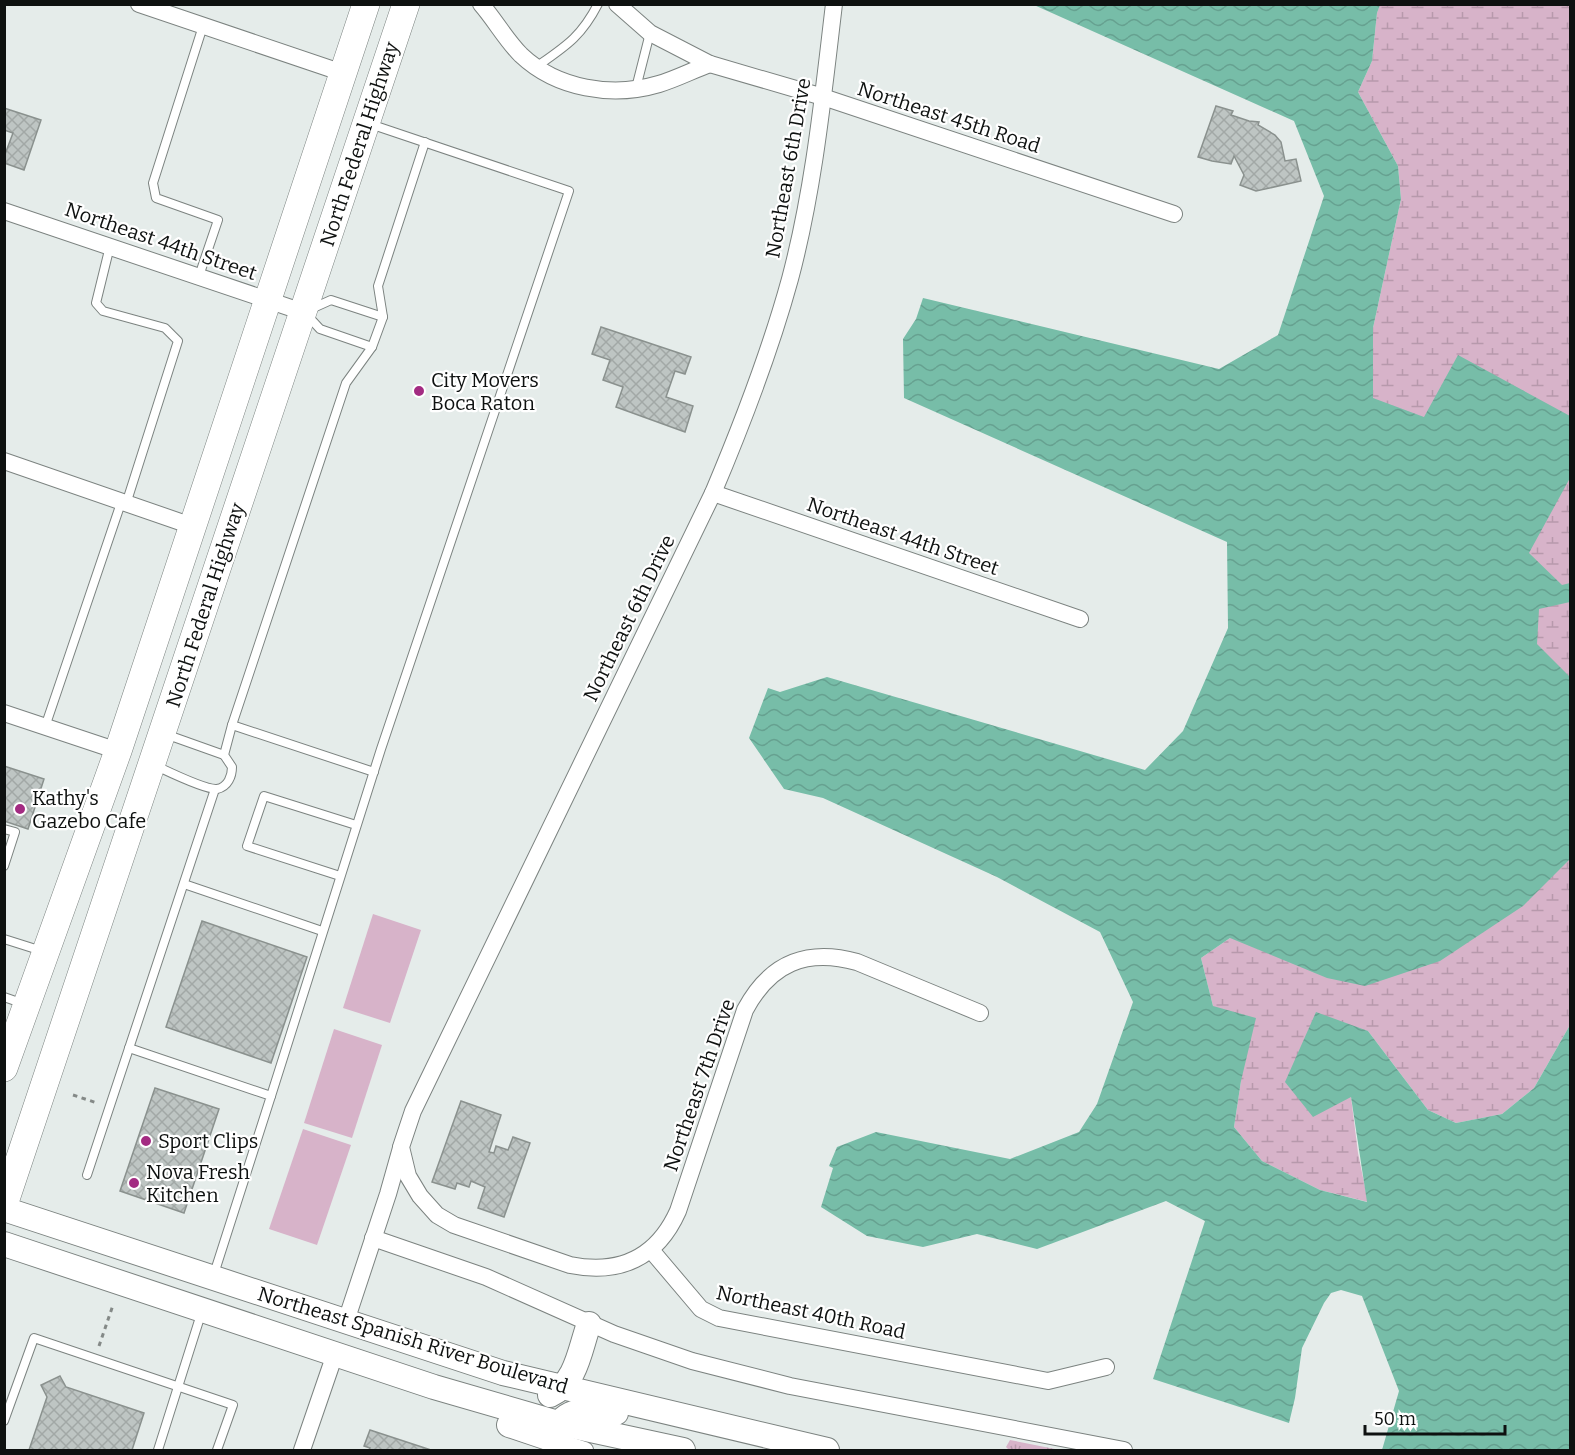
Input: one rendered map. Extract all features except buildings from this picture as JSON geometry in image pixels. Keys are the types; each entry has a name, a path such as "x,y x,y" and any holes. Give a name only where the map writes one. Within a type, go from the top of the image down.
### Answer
{"main road":[{"name":"North Federal Highway","path":"4,1068 16,1001 45,952 118,751 366,4"},
{"name":"North Federal Highway","path":"4,1207 406,4"},
{"path":"139,688 137,732 141,747 152,764"},
{"path":"118,751 128,768 131,791 131,828"},
{"name":"Northeast Spanish River Boulevard","path":"4,1207 503,1373 827,1450"},
{"name":"Northeast Spanish River Boulevard","path":"4,1244 434,1387 552,1437 683,1450"},
{"path":"434,1387 532,1400 554,1394 562,1388 573,1372 590,1324"},
{"path":"552,1437 566,1416 588,1411 720,1424"}],"street":[{"path":"139,4 343,73"},
{"path":"481,4 519,53 536,67 568,82 587,87 608,92 659,84 710,64"},
{"name":"Northeast 45th Road","path":"617,4 650,33 710,64 823,97 1174,214"},
{"name":"Northeast 6th Drive","path":"346,1321 413,1111 713,493 749,407 770,347 807,205 834,4"},
{"name":"Northeast 44th Street","path":"4,211 303,312"},
{"path":"4,461 192,526"},
{"name":"Northeast 44th Street","path":"713,493 1080,619"},
{"path":"4,713 118,751"},
{"name":"Northeast 7th Drive","path":"651,1250 670,1227 678,1211 745,1010 754,993 767,978 782,967 810,958 838,957 857,962 980,1013"},
{"path":"401,1148 408,1176 420,1196 437,1215 454,1225 570,1264 589,1268 608,1268 627,1263 651,1250"},
{"path":"373,1238 486,1277 590,1324 661,1351 754,1378 1124,1450"},
{"name":"Northeast 40th Road","path":"651,1250 700,1309 719,1318 1048,1381 1106,1367"},
{"path":"302,1450 335,1354"},
{"name":"Northeast Spanish River Boulevard","path":"552,1437 585,1450"}],"lane":[{"path":"536,67 575,40 589,22 598,4"},
{"path":"199,276 218,220 156,198 153,183 203,26"},
{"path":"636,88 650,33"},
{"path":"213,1277 356,825 569,191 366,122"},
{"path":"224,755 346,383 372,347 383,317 378,286 425,142"},
{"path":"45,727 177,341 165,328 102,311 96,303 110,246"},
{"path":"372,347 320,329 303,312 331,300 383,317"},
{"path":"232,725 374,772"},
{"path":"152,764 178,777 215,789 226,784 232,774 230,761 224,755 163,734"},
{"path":"87,1175 215,789"},
{"path":"340,876 247,846 264,796 356,825"},
{"path":"4,829 15,832 4,866"},
{"path":"184,884 322,931"},
{"path":"4,939 45,952"},
{"path":"129,1048 271,1096"},
{"path":"158,1450 202,1309"},
{"path":"4,1421 34,1338 233,1405 218,1450"}],"path":[{"path":"73,1095 110,1107"},
{"path":"95,1358 113,1305"}],"green space":[{"path":"1380,4 1570,5 1570,1025 1534,1088 1502,1114 1456,1123 1428,1110 1368,1031 1351,1097 1358,1153 1368,1202 1320,1190 1262,1161 1234,1127 1241,1081 1213,1006 1201,958 1230,938 1373,398 1373,328 1401,199 1398,166 1358,92 1372,61"},
{"path":"373,914 421,930 390,1023 343,1008"},
{"path":"334,1029 382,1045 352,1138 304,1123"},
{"path":"303,1129 351,1145 317,1245 269,1229"},
{"path":"1010,1440 1060,1450 1009,1450 1006,1447"}],"water":[{"path":"1034,5 1380,5 1377,13 1372,61 1358,92 1398,166 1401,199 1373,328 1373,398 1424,417 1458,355 1570,416 1570,478 1529,553 1562,585 1570,583 1570,602 1539,609 1537,644 1570,677 1570,859 1523,906 1440,961 1365,986 1327,978 1230,938 1201,958 1213,1006 1256,1018 1241,1081 1234,1127 1262,1161 1320,1190 1367,1202 1351,1097 1313,1117 1285,1082 1316,1012 1368,1031 1428,1110 1456,1123 1502,1114 1534,1088 1570,1025 1570,1450 1382,1450 1399,1391 1362,1296 1341,1290 1331,1293 1324,1303 1302,1348 1289,1423 1153,1379 1205,1221 1166,1201 1037,1249 977,1234 923,1247 867,1236 821,1207 833,1168 829,1166 837,1147 876,1132 1010,1159 1079,1132 1097,1104 1133,1002 1100,932 997,877 823,798 784,789 749,738 768,688 780,692 827,677 1145,770 1183,731 1228,628 1227,542 904,398 903,339 916,319 923,298 1219,369 1278,335 1324,196 1294,121"}],"place":[{"name":"City Movers Boca Raton","path":"419,391"},
{"name":"Kathy's Gazebo Cafe","path":"20,809"},
{"name":"Sport Clips","path":"146,1141"},
{"name":"Nova Fresh Kitchen","path":"134,1183"}]}
